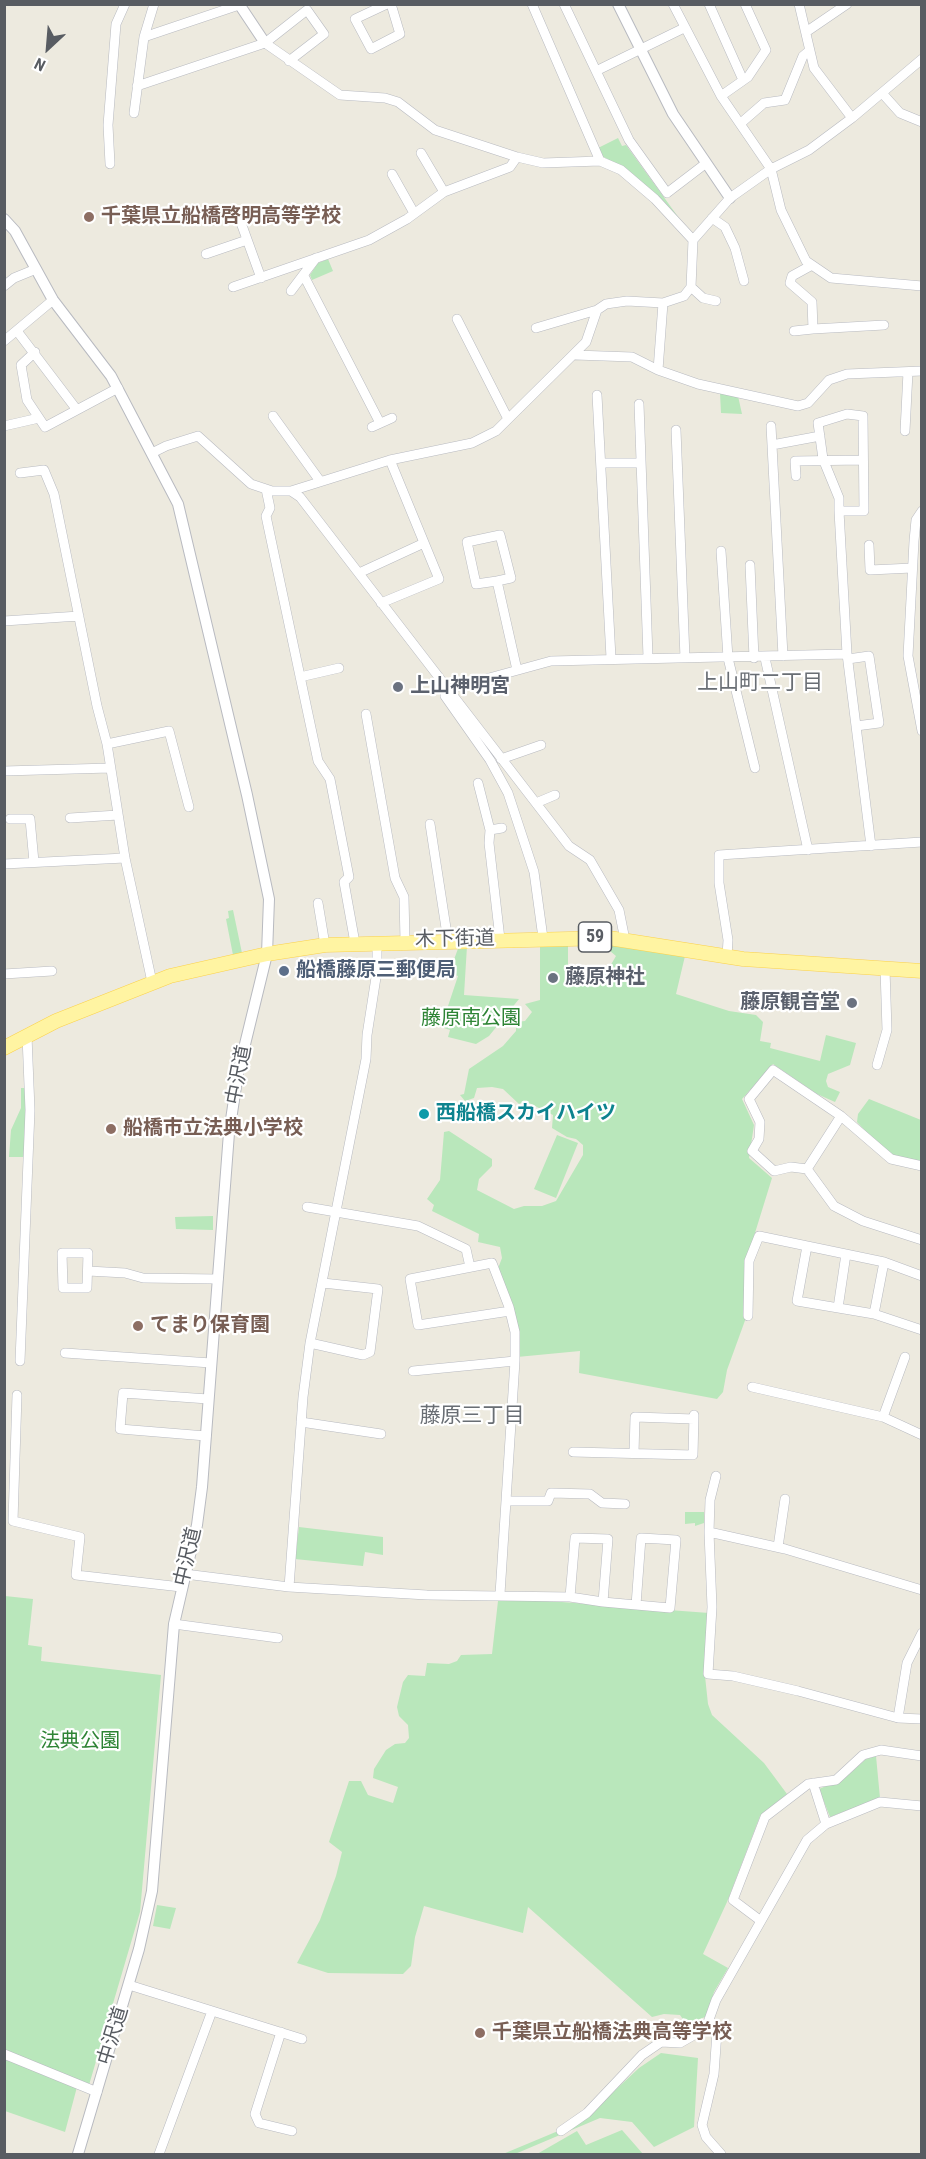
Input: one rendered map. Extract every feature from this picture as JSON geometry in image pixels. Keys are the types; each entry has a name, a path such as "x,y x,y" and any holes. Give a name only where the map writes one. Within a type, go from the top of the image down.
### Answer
{"main road":[{"name":"木下街道","path":"4,1048 56,1021 152,982 190,970 325,945 543,938 625,940 727,956 921,972"}],"street":[{"path":"110,164 108,125 116,24 126,4"},
{"path":"134,113 144,37 154,4"},
{"path":"389,4 400,34 371,49 355,19 374,7 389,4"},
{"path":"532,4 600,161"},
{"path":"564,4 629,140 667,194 705,164"},
{"path":"618,4 673,114 730,198"},
{"path":"674,4 684,28 721,96 771,169 781,210 806,261 831,278 921,286"},
{"path":"709,4 743,80"},
{"path":"721,96 743,80 766,50 745,4"},
{"path":"799,4 808,51 814,68 852,118"},
{"path":"806,32 847,4"},
{"path":"144,37 240,5 265,43 340,95 385,98 398,102 435,130 517,157 543,163 600,161 621,170 655,199 693,240"},
{"path":"137,86 265,43 307,10 324,34 289,61"},
{"path":"596,71 684,28"},
{"path":"741,123 764,103 785,100 803,56 808,51"},
{"path":"536,328 597,310 606,303 627,301 663,303 684,296 691,287 693,240 730,198 771,169 809,150 852,118 921,59"},
{"path":"882,93 900,114 921,122"},
{"path":"421,153 444,192"},
{"path":"233,287 369,240 444,192 510,167 517,157"},
{"path":"392,174 414,213"},
{"path":"712,218 725,227 735,248 744,281"},
{"name":"中沢道","path":"4,219 15,231 52,300 111,376 178,504 245,783 269,899 267,954 238,1074 228,1142 197,1525 174,1624 152,1891 129,1985 78,2154"},
{"path":"240,220 261,278"},
{"path":"206,254 248,240"},
{"path":"291,291 316,258"},
{"path":"812,265 792,276 790,283 812,302 813,329"},
{"path":"4,286 14,278 36,269"},
{"path":"304,276 376,425 392,418"},
{"path":"691,287 703,298 716,301"},
{"path":"4,341 52,300"},
{"path":"658,370 663,303"},
{"path":"152,453 198,436 210,445 241,478 266,489 291,491 320,480 390,460 472,443 496,431 575,355 586,342 597,310"},
{"path":"458,319 508,420"},
{"path":"794,331 884,325"},
{"path":"17,331 77,410"},
{"path":"35,352 21,365 27,400 45,427 118,388"},
{"path":"575,355 632,357 658,370 698,384 798,406 808,403 829,380 847,374 921,371"},
{"path":"905,431 908,372"},
{"path":"597,395 610,658"},
{"path":"639,404 648,657"},
{"path":"839,511 864,511 863,416 847,414 818,423 823,459 839,498 839,511 848,656 871,846"},
{"path":"273,416 320,480"},
{"path":"4,426 39,418"},
{"path":"771,426 783,657"},
{"path":"676,430 685,658"},
{"path":"772,445 820,436"},
{"path":"381,603 439,579 390,460"},
{"path":"796,476 795,461 863,460"},
{"path":"601,463 641,463"},
{"path":"20,473 44,470 54,494 107,744 125,858 152,982"},
{"path":"266,489 270,508 266,516 318,761 330,779 349,877 344,882 355,943"},
{"path":"291,491 300,497 569,846 590,860 602,877 618,910 625,940"},
{"path":"921,511 916,520 908,656 921,731"},
{"path":"500,535 511,578 497,581 476,584 467,542 500,535"},
{"path":"359,573 424,543"},
{"path":"869,545 870,570 912,568"},
{"path":"721,551 728,658 755,768"},
{"path":"750,565 754,658"},
{"path":"497,581 517,670"},
{"path":"4,621 79,616"},
{"path":"543,938 534,872 508,793 490,760 445,696 449,689 551,661 648,657 869,656 879,723 856,726"},
{"path":"765,658 808,850"},
{"path":"300,677 339,668"},
{"path":"366,714 395,878 404,897 405,941"},
{"path":"107,744 169,731 189,807"},
{"path":"501,759 541,745"},
{"path":"4,771 110,768"},
{"path":"478,783 490,830 489,843 501,939"},
{"path":"536,802 555,795"},
{"path":"70,818 118,815"},
{"path":"10,819 30,819 34,862"},
{"path":"430,824 448,941"},
{"path":"490,830 502,828"},
{"path":"727,956 728,940 719,884 719,855 921,842"},
{"path":"4,864 125,858"},
{"path":"318,903 325,945"},
{"path":"289,1587 301,1422 310,1343 366,1059 367,1035 377,971 377,942"},
{"path":"877,1065 888,1030 885,969"},
{"path":"4,974 52,970"},
{"path":"20,1361 30,1110 27,1036"},
{"path":"921,1166 891,1159 841,1116 773,1070 749,1099 760,1122 759,1139 752,1151 774,1171 791,1167 807,1169 834,1206 863,1221 921,1240"},
{"path":"807,1169 841,1116"},
{"path":"307,1206 418,1226 466,1249 470,1267"},
{"path":"748,1316 749,1261 759,1236 884,1262 921,1276"},
{"path":"807,1245 797,1301 874,1314 921,1329"},
{"path":"62,1253 88,1253 88,1271 87,1288 63,1287 62,1253"},
{"path":"838,1308 846,1254"},
{"path":"500,1594 515,1361 514,1332 510,1311 496,1262 410,1279 418,1325 510,1311"},
{"path":"874,1314 884,1262"},
{"path":"88,1271 125,1273 142,1278 218,1279"},
{"path":"310,1343 363,1355 369,1352 378,1290 323,1283"},
{"path":"65,1353 211,1363"},
{"path":"883,1417 904,1357"},
{"path":"413,1371 515,1361"},
{"path":"752,1387 883,1417 921,1435"},
{"path":"206,1436 120,1429 123,1393 208,1399"},
{"path":"17,1395 13,1521 80,1537 76,1575 181,1587"},
{"path":"573,1452 634,1454 693,1455 694,1417 635,1417 634,1454"},
{"path":"301,1422 381,1434"},
{"path":"716,1476 711,1500 709,1532 711,1607 708,1674 733,1676 798,1691 898,1718 921,1719"},
{"path":"506,1501 548,1501 551,1493 590,1494 602,1503 625,1504"},
{"path":"778,1547 785,1499"},
{"path":"709,1532 778,1547 921,1590"},
{"path":"570,1597 575,1538 608,1539 603,1602"},
{"path":"185,1574 289,1587 439,1595 500,1594 570,1597 603,1602 636,1605 670,1608 676,1540 641,1538 636,1605"},
{"path":"174,1624 278,1638"},
{"path":"898,1718 907,1663 921,1633"},
{"path":"761,1921 733,1900 765,1817 808,1784 836,1780 863,1755 880,1750 921,1756"},
{"path":"813,1784 826,1824"},
{"path":"561,2131 587,2113 642,2055 666,2040 680,2043 706,2028 716,2000 807,1840 826,1824 880,1802 921,1806"},
{"path":"129,1985 302,2039"},
{"path":"159,2154 212,2011"},
{"path":"710,2021 717,2032 714,2074 702,2124 706,2137 721,2154"},
{"path":"281,2032 255,2114 259,2123 292,2131"},
{"path":"4,2054 97,2092"}],"green space":[{"path":"618,138 622,146 626,145 684,225 623,168 602,156 598,148"},
{"path":"328,259 333,271 312,280 310,275 318,263"},
{"path":"720,393 738,396 742,414 721,413"},
{"path":"233,910 242,953 233,955 226,919 229,918 228,911"},
{"path":"568,943 568,980 609,968 616,956 610,951 611,945 685,956 676,994 729,1011 756,1015 763,1022 760,1041 771,1043 770,1048 820,1061 826,1035 856,1043 850,1065 828,1074 826,1081 828,1087 840,1092 835,1102 817,1094 773,1064 742,1099 754,1125 749,1158 772,1178 750,1249 747,1315 727,1370 723,1392 717,1399 579,1373 580,1351 517,1357 497,1271 502,1258 500,1247 478,1242 479,1234 432,1211 434,1205 427,1199 440,1180 444,1132 449,1131 492,1159 492,1166 479,1179 477,1190 514,1209 524,1206 542,1206 556,1201 583,1155 583,1145 576,1139 567,1137 552,1128 553,1115 525,1101 519,1104 503,1089 477,1088 474,1098 465,1101 460,1095 464,1094 469,1069 503,1046 516,1031 516,1022 525,1021 532,1012 525,1004 540,1000 540,944"},
{"name":"藤原南公園","path":"459,946 467,946 464,995 519,999 489,1036 476,1044 448,1037 450,1030 441,1027 458,976 449,973"},
{"path":"21,1088 26,1088 26,1157 9,1157 11,1130 21,1108"},
{"path":"869,1099 921,1120 921,1164 891,1159 857,1122 858,1114"},
{"path":"557,1135 578,1143 556,1198 534,1189"},
{"path":"213,1216 213,1230 176,1229 175,1217"},
{"path":"685,1512 704,1512 704,1523 695,1526 695,1523 685,1524"},
{"path":"299,1527 383,1537 383,1555 365,1552 363,1566 295,1559"},
{"name":"法典公園","path":"5,1596 33,1599 28,1645 42,1647 41,1661 161,1675 140,1912 89,2085 5,2050"},
{"path":"508,1598 709,1613 705,1676 708,1704 712,1715 764,1763 787,1794 760,1816 727,1902 703,1954 728,1968 714,1992 707,2016 687,2025 680,2015 664,2014 652,2017 528,1907 523,1933 424,1906 415,1937 411,1966 403,1974 328,1973 297,1963 320,1920 336,1876 342,1852 329,1842 349,1781 361,1781 368,1795 393,1803 398,1787 373,1778 374,1769 386,1750 395,1744 405,1743 409,1738 408,1725 399,1716 397,1707 403,1682 408,1675 425,1676 427,1663 449,1664 457,1661 461,1655 492,1654 498,1601"},
{"path":"876,1756 880,1798 830,1817 819,1789 845,1778 866,1759"},
{"path":"157,1905 176,1908 170,1929 153,1926"},
{"path":"661,2053 698,2058 694,2127 654,2147 632,2122 600,2118 515,2154 503,2154 582,2121 639,2068"},
{"path":"5,2058 77,2087 65,2132 5,2111"},
{"path":"622,2130 643,2154 537,2154 577,2131 586,2145"}],"place":[{"name":"千葉県立船橋啓明高等学校","path":"89,217"},
{"name":"上山神明宮","path":"398,687"},
{"name":"船橋藤原三郵便局","path":"284,971"},
{"name":"藤原神社","path":"553,978"},
{"name":"藤原観音堂","path":"852,1003"},
{"name":"西船橋スカイハイツ","path":"424,1114"},
{"name":"船橋市立法典小学校","path":"111,1129"},
{"name":"てまり保育園","path":"138,1326"},
{"name":"千葉県立船橋法典高等学校","path":"480,2033"}],"district":[{"name":"上山町二丁目","path":"760,684"},
{"name":"藤原三丁目","path":"472,1417"}]}
